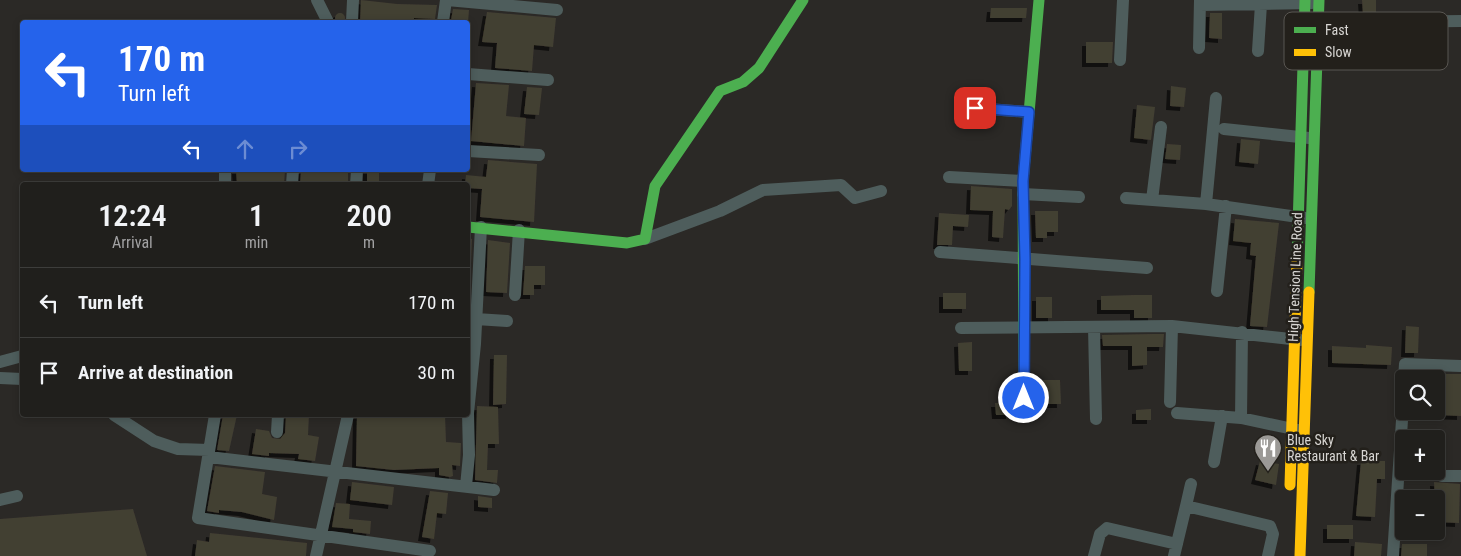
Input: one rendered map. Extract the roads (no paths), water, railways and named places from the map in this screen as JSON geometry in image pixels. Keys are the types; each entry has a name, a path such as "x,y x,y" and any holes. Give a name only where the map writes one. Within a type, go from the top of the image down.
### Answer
{"main road":[{"path":"470,227 519,230 627,243 645,239 654,186 720,91 743,82 759,68 803,0"},
{"path":"1024,398 1025,259 1023,187 1039,0"},
{"path":"1290,497 1303,70"},
{"name":"High Tension Line Road","path":"1300,556 1317,70"}],"street":[{"path":"317,0 327,20"},
{"path":"352,20 353,0"},
{"path":"443,20 446,0 557,10"},
{"path":"1120,60 1123,0"},
{"path":"1199,48 1200,2 1261,4 1319,2"},
{"path":"1258,51 1261,4"},
{"path":"1448,21 1461,21"},
{"path":"470,74 548,80"},
{"path":"1206,204 1216,98"},
{"path":"975,108 1029,112"},
{"path":"1152,200 1161,127"},
{"path":"1224,129 1315,139"},
{"path":"470,151 540,155"},
{"path":"949,177 1079,197"},
{"path":"645,239 720,211 763,190 841,185 855,198 881,191"},
{"path":"1126,198 1226,206 1312,219"},
{"path":"1217,291 1226,206"},
{"path":"470,367 471,344 476,319 473,283 481,227"},
{"path":"515,295 519,230"},
{"path":"940,252 1147,268"},
{"path":"476,319 507,321"},
{"path":"961,328 1172,326 1242,332 1308,341"},
{"path":"1172,326 1174,408 1241,418 1305,431"},
{"path":"1094,327 1096,419"},
{"path":"1241,418 1242,332"},
{"path":"0,362 20,357"},
{"path":"1405,370 1405,364 1461,366"},
{"path":"0,378 20,379"},
{"path":"1214,462 1222,416"},
{"path":"117,417 154,441 178,449 494,490"},
{"path":"215,417 198,518 319,537 430,551"},
{"path":"277,432 278,417"},
{"path":"316,556 347,417"},
{"path":"466,486 469,455 468,417"},
{"path":"1393,556 1402,420"},
{"path":"1445,476 1461,476"},
{"path":"1094,556 1100,534 1107,528 1176,550 1191,484"},
{"path":"0,500 17,496"},
{"path":"1186,506 1270,526 1273,534 1268,556"}],"place":[{"name":"Blue Sky Restaurant & Bar","path":"1268,472"}]}
